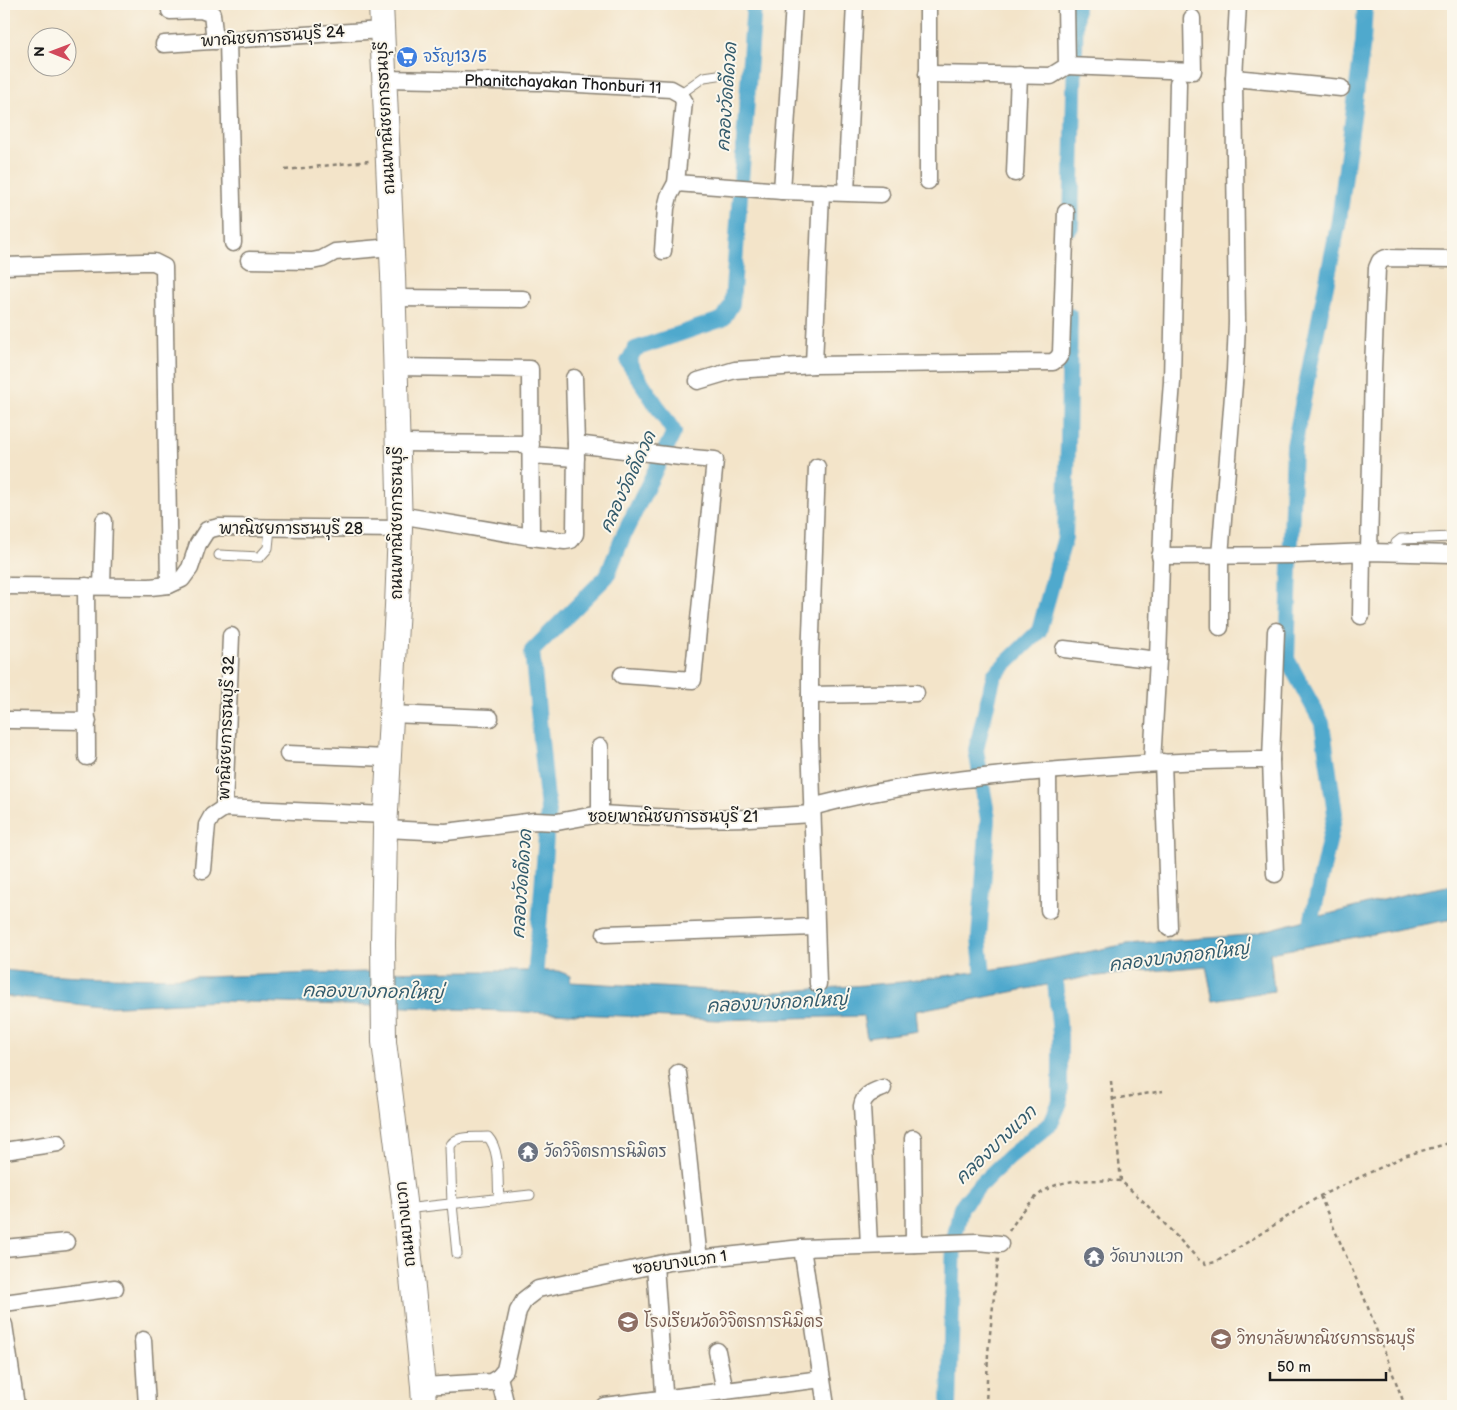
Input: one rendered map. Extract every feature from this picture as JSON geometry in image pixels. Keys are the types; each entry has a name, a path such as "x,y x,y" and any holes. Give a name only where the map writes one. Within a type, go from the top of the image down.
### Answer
{"main road":[{"name":"ถนนพาณิชยการธนบุรี","path":"380,4 394,298 399,522 386,822 383,943 384,1042"},
{"name":"ถนนบางแวก","path":"384,1042 424,1396"}],"street":[{"path":"782,191 794,4"},
{"path":"846,192 855,4"},
{"path":"928,4 928,181"},
{"path":"1066,4 1074,66"},
{"path":"1220,627 1220,556 1235,371 1237,322 1234,78 1238,4"},
{"path":"170,11 202,10 212,14 222,40 233,243"},
{"path":"927,74 1051,76 1074,66 1193,71 1192,18"},
{"name":"พาณิชยการธนบุรี 24","path":"164,44 382,30"},
{"path":"1014,173 1019,75"},
{"path":"1234,78 1341,88"},
{"name":"Phanitchayakan Thonburi 11","path":"384,79 565,83 671,89 680,94 684,101 676,183 666,208 663,251"},
{"path":"1168,928 1157,762 1158,660 1160,556 1172,382 1178,83"},
{"path":"676,183 782,191 881,194"},
{"path":"814,365 821,192"},
{"path":"698,381 735,370 814,365 1053,362 1061,353 1066,212"},
{"path":"248,260 312,261 322,259 336,252 392,247"},
{"path":"1361,616 1366,553 1378,268 1380,261 1386,258 1453,259"},
{"path":"4,266 154,262 164,267 170,585 150,587 4,586"},
{"path":"394,298 523,299"},
{"path":"395,367 530,369 531,538"},
{"path":"574,378 576,451"},
{"path":"397,443 531,450 650,453 715,460 693,680 622,676"},
{"name":"พาณิชยการธนบุรี 28","path":"170,585 182,579 190,568 198,544 207,530 219,527 270,528 399,522 531,538 571,540 575,534 576,451"},
{"path":"817,467 810,695 818,984"},
{"path":"102,586 104,521"},
{"path":"1160,556 1366,553 1453,554"},
{"path":"86,586 87,757"},
{"path":"1275,874 1271,760 1276,630"},
{"name":"พาณิชยการธนบุรี 32","path":"231,636 224,808 386,822"},
{"path":"1064,649 1158,660"},
{"path":"810,695 916,693"},
{"path":"391,714 490,718"},
{"path":"9,720 88,722"},
{"path":"600,747 600,814"},
{"path":"288,754 388,758"},
{"name":"ซอยพาณิชยการธนบุรี 21","path":"386,822 446,832 535,821 557,822 600,814 692,819 749,818 812,810 845,798 955,779 1157,762 1271,760"},
{"path":"1048,771 1049,910"},
{"path":"203,870 207,825 212,816 224,808"},
{"path":"606,934 815,927"},
{"path":"678,1073 699,1260"},
{"path":"869,1246 862,1106 863,1100 867,1096 883,1088"},
{"path":"913,1138 914,1244"},
{"path":"4,1151 58,1144"},
{"path":"4,1248 66,1242"},
{"name":"ซอยบางแวก 1","path":"499,1377 505,1370 518,1311 525,1299 538,1289 656,1264 802,1248 977,1242 1000,1244"},
{"path":"802,1248 826,1406"},
{"path":"656,1264 665,1402"},
{"path":"4,1303 115,1288"},
{"path":"4,1326 16,1406"},
{"path":"143,1340 147,1406"},
{"path":"717,1351 725,1392"},
{"path":"424,1396 491,1382 499,1377 506,1406"},
{"path":"604,1406 665,1402 822,1379"}],"lane":[{"path":"680,94 704,77 718,75"},
{"path":"219,555 260,557 268,548 270,528"},
{"path":"1395,553 1396,544 1401,539 1453,536"},
{"path":"457,1254 452,1204 451,1142 456,1139 488,1137 493,1142 496,1156 498,1199"},
{"path":"404,1209 530,1195"}],"path":[{"path":"285,170 388,160"},
{"path":"1111,1081 1121,1181 1144,1202 1198,1259 1206,1264 1216,1262 1320,1196 1407,1155 1453,1142"},
{"path":"1113,1099 1163,1090"},
{"path":"986,1406 991,1324 1000,1244 1025,1208 1036,1196 1051,1186 1071,1181 1121,1181"},
{"path":"1320,1196 1364,1297 1405,1406"}],"water":[{"name":"คลองบางกอกใหญ่","path":"1453,885 1453,919 1270,953 1274,991 1213,1000 1206,966 1087,977 915,1011 917,1031 867,1038 863,1016 718,1020 219,1001 101,1007 4,996 4,970 81,976 159,978 345,972 559,971 570,976 570,982 764,993 902,982 1016,966 1127,944 1248,935 1410,893"}],"waterway":[{"name":"คลองวัดดีดวด","path":"534,993 548,810 532,651 607,576 624,534 674,432 628,362 635,349 723,319 732,304 754,4"},
{"path":"1071,227 1076,4"},
{"path":"1308,937 1335,814 1322,723 1287,659 1294,446 1339,220 1363,42 1365,4"},
{"path":"984,984 979,938 988,819 976,750 994,675 1039,631 1065,537 1070,316"},
{"name":"คลองบางแวก","path":"949,1406 954,1240 961,1207 979,1186 1009,1157 1051,1123 1060,1102 1060,1034 1054,971"}],"place":[{"name":"จรัญ13/5","path":"407,57"},
{"name":"วัดวิจิตรการนิมิตร","path":"528,1152"},
{"name":"วัดบางแวก","path":"1094,1257"},
{"name":"โรงเรียนวัดวิจิตรการนิมิตร","path":"628,1322"},
{"name":"วิทยาลัยพาณิชยการธนบุรี","path":"1221,1339"}]}
